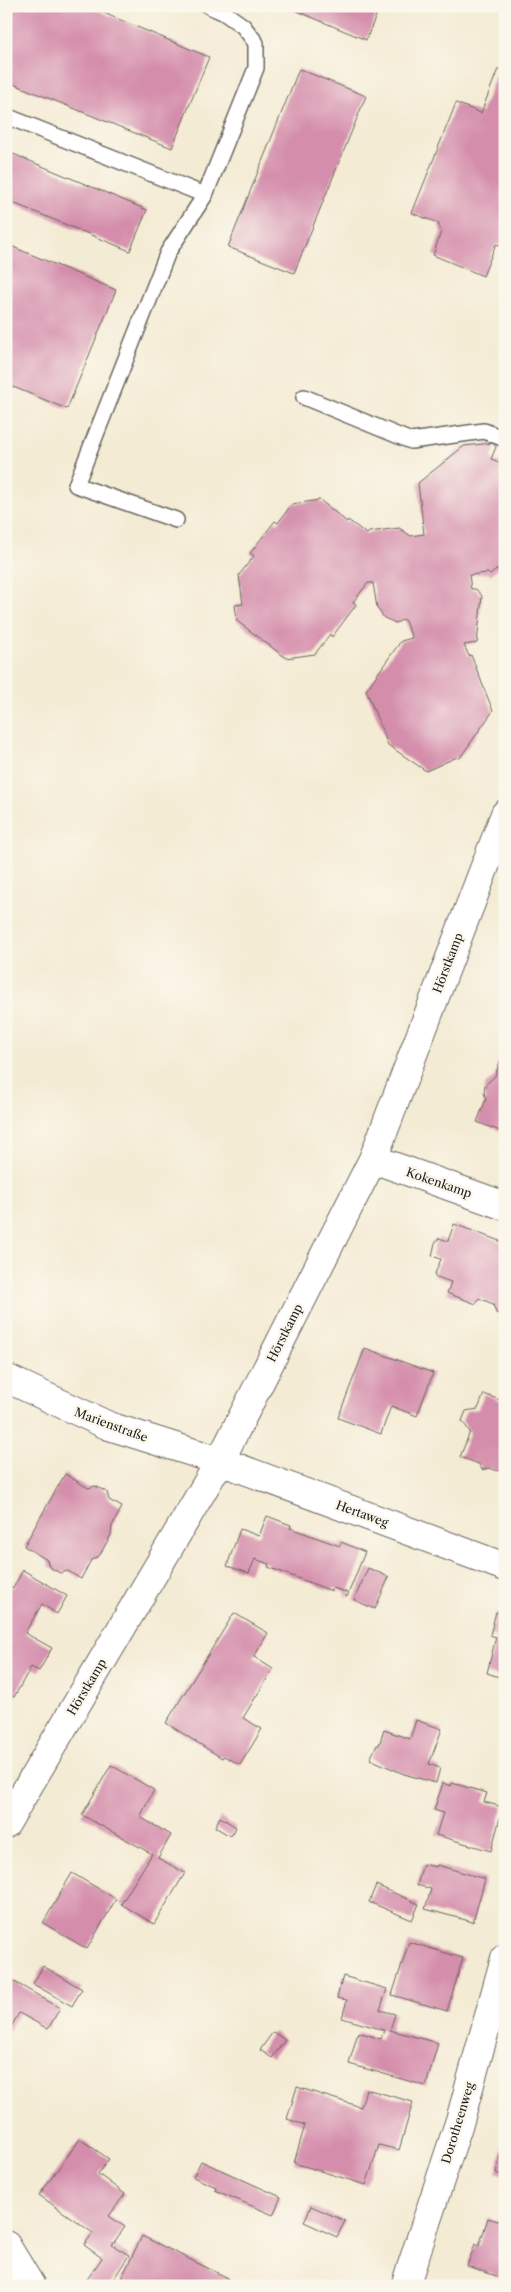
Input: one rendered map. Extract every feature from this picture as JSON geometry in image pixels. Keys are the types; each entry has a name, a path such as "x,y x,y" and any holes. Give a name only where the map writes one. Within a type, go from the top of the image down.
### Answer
{"street":[{"name":"Hörstkamp","path":"6,1824 220,1462 373,1159 505,814"},
{"name":"Kokenkamp","path":"373,1159 505,1206"},
{"name":"Marienstraße","path":"6,1378 109,1426 220,1462"},
{"name":"Hertaweg","path":"220,1462 505,1567"},
{"name":"Dorotheenweg","path":"405,2286 460,2120 505,1958"},
{"path":"6,2245 31,2286"}],"lane":[{"path":"176,520 76,484 168,252 206,195 256,68 256,43 243,26 223,12 209,6"},
{"path":"6,116 206,195"},
{"path":"304,397 411,441 484,431 505,439"}],"building":[{"path":"6,6 87,6 209,57 172,148 6,81"},
{"path":"285,6 380,6 366,40"},
{"path":"299,69 366,96 294,273 228,247"},
{"path":"498,69 505,71 505,247 496,244 483,276 433,255 441,232 438,223 412,213 456,103 481,113"},
{"path":"6,151 147,210 130,251 6,200"},
{"path":"6,244 116,290 67,409 6,384"},
{"path":"493,443 496,447 491,459 502,463 505,457 505,563 490,575 488,573 469,575 471,589 476,589 482,596 477,643 464,645 469,656 471,655 493,711 459,759 457,757 426,771 388,745 366,690 401,641 412,638 404,619 396,623 384,618 377,608 373,583 368,583 353,602 356,605 332,637 330,634 315,654 286,658 237,621 235,605 243,604 239,575 254,556 250,553 275,521 278,523 292,504 320,500 347,522 348,520 367,534 369,532 399,528 411,536 424,534 418,483 464,446"},
{"path":"503,1053 505,1054 505,1133 477,1122 486,1099 484,1093 485,1085 495,1076"},
{"path":"454,1224 505,1243 505,1316 496,1313 493,1304 479,1298 476,1304 447,1293 451,1282 434,1276 441,1259 432,1256 435,1243 439,1238 448,1241"},
{"path":"365,1348 433,1373 417,1416 391,1406 381,1434 338,1418"},
{"path":"484,1394 505,1402 505,1473 489,1468 482,1470 479,1464 460,1457 470,1432 462,1421 466,1411 478,1409"},
{"path":"65,1474 88,1488 95,1486 107,1492 109,1500 122,1507 112,1526 111,1535 99,1556 91,1560 81,1579 68,1571 60,1573 49,1567 47,1560 24,1546"},
{"path":"267,1516 291,1525 290,1528 340,1546 341,1542 365,1552 347,1597 345,1596 346,1592 333,1588 332,1591 268,1567 269,1564 255,1559 249,1573 227,1566 240,1529 259,1536"},
{"path":"368,1568 389,1577 375,1609 354,1600"},
{"path":"23,1570 67,1596 57,1614 42,1604 25,1633 52,1648 39,1671 31,1667 14,1697 6,1692 6,1584 13,1588"},
{"path":"496,1612 505,1615 505,1679 487,1673 496,1637 490,1635"},
{"path":"234,1613 268,1633 254,1657 273,1669 243,1718 262,1729 240,1765 224,1756 222,1758 166,1723"},
{"path":"416,1720 442,1729 429,1764 440,1768 436,1783 404,1774 370,1759 377,1745 379,1745 384,1730 410,1739"},
{"path":"111,1765 154,1790 140,1817 171,1835 158,1858 185,1873 154,1924 121,1904 152,1854 82,1815"},
{"path":"443,1783 451,1786 452,1783 487,1793 484,1802 503,1807 491,1851 436,1835 443,1813 434,1810"},
{"path":"220,1817 236,1827 230,1836 215,1827"},
{"path":"423,1864 436,1867 437,1865 485,1879 473,1922 425,1909 431,1889 417,1885"},
{"path":"72,1873 116,1899 87,1949 43,1923"},
{"path":"376,1885 419,1904 412,1920 369,1902"},
{"path":"409,1942 463,1958 447,2011 392,1995"},
{"path":"43,1966 82,1989 72,2006 33,1984"},
{"path":"343,1976 387,1989 380,2010 395,2014 390,2030 438,2043 426,2086 349,2064 358,2032 381,2039 384,2030 342,2018 347,2000 337,1998"},
{"path":"6,1977 60,2008 48,2029 19,2013 6,2036"},
{"path":"273,2032 285,2040 272,2058 260,2050"},
{"path":"297,2087 361,2107 366,2089 413,2102 399,2150 379,2145 366,2185 294,2163 305,2125 287,2119"},
{"path":"80,2139 109,2159 98,2174 125,2194 109,2216 125,2227 112,2245 129,2255 109,2286 94,2286 86,2281 102,2258 84,2245 93,2233 39,2195"},
{"path":"505,2142 505,2176 496,2173"},
{"path":"201,2161 281,2197 273,2215 215,2190 216,2187 193,2177"},
{"path":"311,2206 345,2221 337,2237 304,2222"},
{"path":"488,2218 505,2223 505,2279 467,2266 475,2244 479,2246"},
{"path":"142,2236 228,2278 224,2286 131,2286 120,2281"},
{"path":"462,2281 475,2285 475,2286 460,2286"}]}
